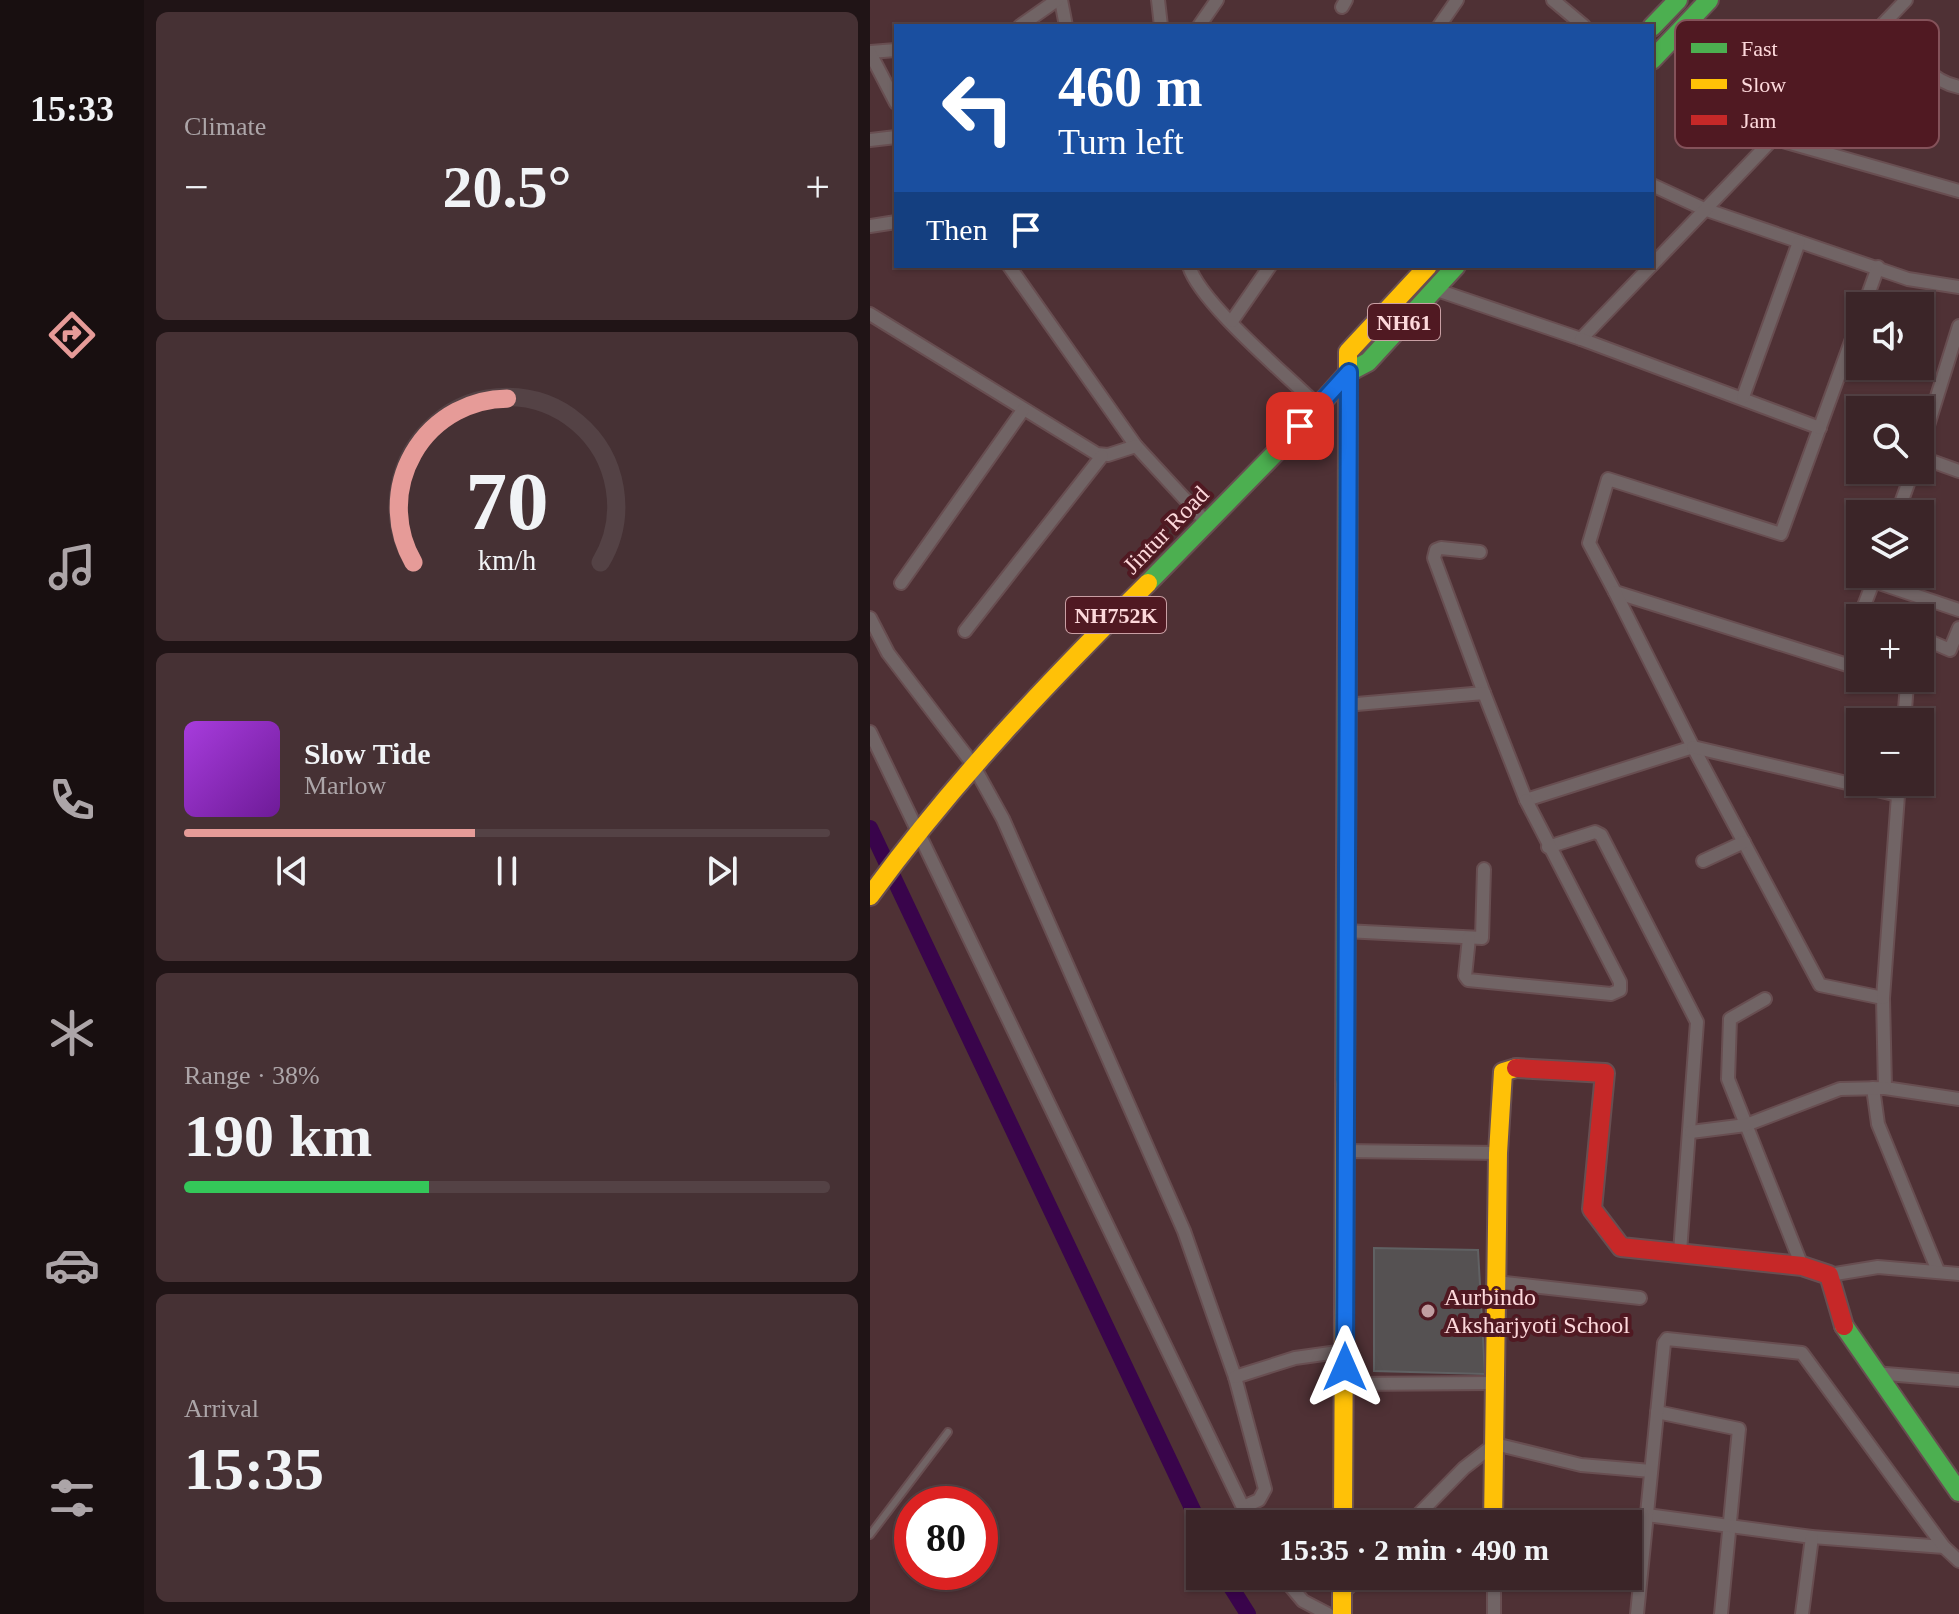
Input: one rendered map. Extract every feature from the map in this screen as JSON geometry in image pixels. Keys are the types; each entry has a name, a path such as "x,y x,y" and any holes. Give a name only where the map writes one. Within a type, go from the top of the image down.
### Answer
{"main road":[{"path":"1654,25 1678,0"},
{"path":"1690,20 1709,0"},
{"path":"1654,58 1675,36"},
{"name":"NH61","path":"1343,1510 1349,372 1351,349 1426,268"},
{"name":"NH61","path":"1349,372 1365,365 1454,268"},
{"name":"NH752K","path":"1322,403 1349,372"},
{"name":"Jintur Road","path":"914,830 972,763 1322,403"},
{"name":"NH752K","path":"870,896 914,830"},
{"path":"1493,1510 1498,1153 1505,1069 1604,1072 1593,1211 1624,1248 1802,1266 1829,1275 1842,1323 1959,1492"}],"street":[{"path":"1023,24 1059,0 1065,24"},
{"path":"1158,0 1161,24"},
{"path":"1200,24 1217,0"},
{"path":"1440,24 1457,0"},
{"path":"1553,0 1582,24"},
{"path":"1887,20 1899,2"},
{"path":"894,50 870,52 894,99"},
{"path":"1939,80 1959,87"},
{"path":"870,140 894,137"},
{"path":"1654,262 1767,148"},
{"path":"1808,148 1959,191"},
{"path":"1654,186 1704,209 1908,279 1959,287"},
{"path":"870,226 894,222"},
{"path":"1743,397 1799,242"},
{"path":"1869,292 1878,267"},
{"path":"1010,268 1136,446 1207,523"},
{"path":"1190,268 1199,284 1232,321 1322,403"},
{"path":"1232,321 1269,268"},
{"path":"1581,339 1648,268"},
{"path":"1434,289 1743,397 1820,428"},
{"path":"870,314 1102,456"},
{"path":"1934,408 1959,326"},
{"path":"1846,356 1781,534 1608,479 1589,543 1820,985 1883,998"},
{"path":"901,583 1023,410"},
{"path":"965,631 1102,456 1136,446"},
{"path":"1934,460 1959,471"},
{"path":"1469,938 1466,980 1618,993 1620,982 1526,800 1434,558 1438,548 1480,552"},
{"path":"1901,588 1959,610"},
{"path":"1615,592 1846,665"},
{"path":"870,618 888,653 972,763 1025,866 1165,1185 1235,1377 1265,1489 1259,1500 1243,1507"},
{"path":"1934,643 1950,650 1959,628"},
{"path":"1345,705 1484,693"},
{"path":"870,732 914,830 1244,1510"},
{"path":"1526,800 1693,747 1846,777"},
{"path":"1898,796 1883,998 1878,1124 1938,1271"},
{"path":"1548,847 1595,832 1601,835 1695,1015 1698,1036 1680,1252"},
{"path":"1703,861 1744,842"},
{"path":"1345,931 1469,938 1483,935 1484,869"},
{"path":"1765,999 1734,1015 1729,1024 1728,1079 1802,1266"},
{"path":"1691,1132 1746,1125 1840,1089 1879,1088 1959,1099"},
{"path":"1345,1151 1498,1153"},
{"path":"1829,1275 1878,1267 1959,1274"},
{"path":"1496,1282 1640,1298"},
{"path":"1637,1614 1665,1340 1800,1352 1944,1547 1959,1561"},
{"path":"1235,1377 1295,1358 1345,1351"},
{"path":"1874,1373 1959,1380"},
{"path":"1345,1384 1494,1383"},
{"path":"1657,1412 1739,1428 1721,1614"},
{"path":"1422,1510 1454,1477 1493,1445 1505,1444 1574,1463 1651,1471"},
{"path":"1647,1515 1812,1537 1944,1547"},
{"path":"1802,1614 1812,1537"},
{"path":"1294,1590 1303,1601 1328,1614"},
{"path":"1494,1590 1494,1614"}],"lane":[{"path":"870,1535 948,1432"}],"building":[{"name":"Aurbindo Aksharjyoti School","path":"1374,1248 1478,1250 1485,1374 1374,1371"}],"waterway":[{"path":"870,828 1193,1510"},
{"path":"1233,1590 1248,1614"}],"traffic: fast":[{"path":"1654,25 1678,0"},
{"path":"1690,20 1709,0"},
{"path":"1654,58 1675,36"},
{"path":"1148,583 1290,438 1349,372 1368,362 1454,268"},
{"path":"1345,1084 1348,430"},
{"path":"1844,1326 1959,1492"}],"traffic: slow":[{"path":"1348,430 1348,352 1426,268"},
{"path":"870,896 968,773 1148,583"},
{"path":"1493,1510 1498,1153 1503,1072 1516,1068"},
{"path":"1343,1510 1345,1084"},
{"path":"1342,1590 1342,1614"}],"traffic: jam":[{"path":"1516,1068 1605,1073 1592,1209 1621,1247 1802,1266 1829,1275 1844,1326"}],"place":[{"name":"Aurbindo Aksharjyoti School","path":"1428,1311"}],"route":[{"path":"1300,426 1349,372 1345,705 1345,1367"}]}
